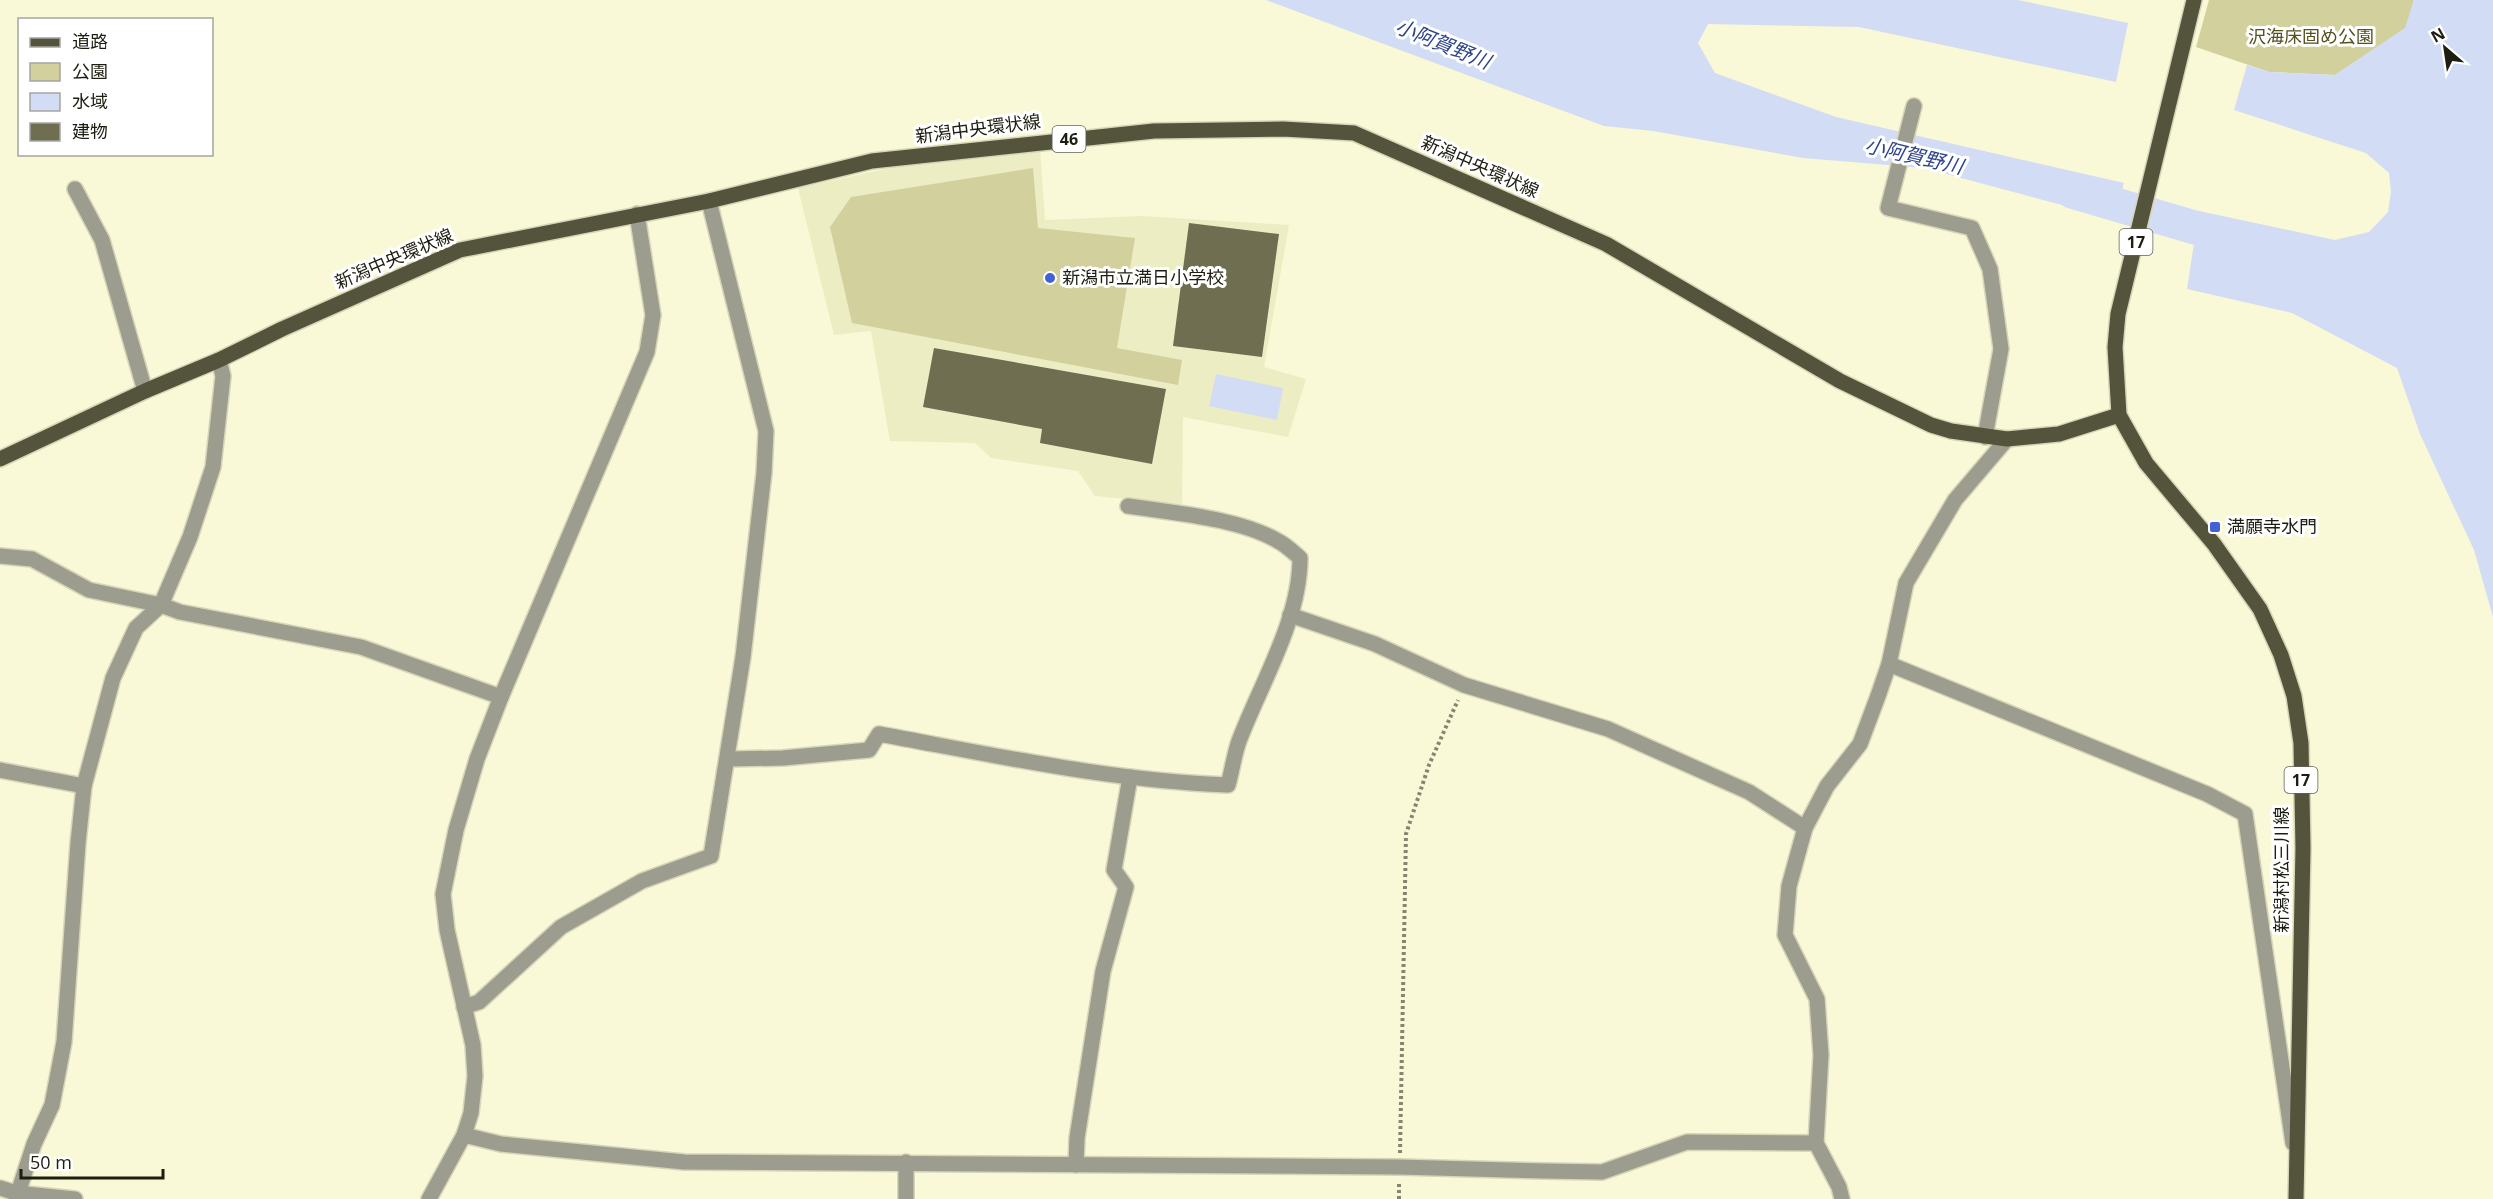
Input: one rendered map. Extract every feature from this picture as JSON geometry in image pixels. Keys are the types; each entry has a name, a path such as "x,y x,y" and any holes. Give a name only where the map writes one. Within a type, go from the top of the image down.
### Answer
{"main road":[{"name":"17","path":"2119,415 2115,347 2118,314 2194,0"},
{"name":"新潟中央環状線","path":"0,459 145,391 219,360 282,329 460,250 709,201 872,161 1154,131 1283,129 1354,133 1606,244 1840,381 1931,425 1985,437 2007,439 2060,434 2119,415"},
{"name":"新潟村松三川線","path":"2119,415 2146,463 2214,544 2260,609 2281,655 2294,696 2301,743 2303,848 2296,1199"}],"street":[{"path":"1914,106 1888,208 1972,228 1990,269 2001,349 1985,437"},
{"path":"75,189 102,240 145,391"},
{"path":"464,1007 479,1002 561,927 642,881 711,856 743,657 764,472 766,431 709,201"},
{"path":"429,1199 464,1135 471,1113 474,1076 473,1045 447,930 443,894 456,830 474,769 501,697 647,352 653,315 637,214"},
{"path":"16,1196 34,1144 52,1105 64,1042 84,786 113,678 136,628 161,605 190,537 213,467 223,376 219,360"},
{"path":"1842,1199 1839,1187 1816,1143 1821,1055 1817,999 1785,935 1789,886 1805,828 1827,786 1860,744 1889,664 1906,583 1955,500 2007,439"},
{"path":"728,759 783,758 869,750 879,734 1031,762 1130,777 1192,784 1228,785 1238,743 1290,615 1300,583 1300,558 1278,541 1250,529 1199,517 1128,506"},
{"path":"0,556 32,559 88,590 161,605 180,612 361,647 501,697"},
{"path":"1290,615 1375,644 1464,685 1608,729 1749,792 1805,828"},
{"path":"1889,664 2206,794 2245,814 2297,1175"},
{"path":"0,770 84,786"},
{"path":"1076,1165 1077,1138 1103,971 1126,887 1114,870 1130,777"},
{"path":"464,1135 501,1144 684,1162 1399,1167 1602,1172 1687,1142 1816,1143"},
{"path":"906,1162 906,1199"},
{"path":"0,1188 16,1196 75,1199"}],"path":[{"path":"1399,1167 1406,834 1430,765 1464,685"}],"shaded area":[{"name":"新潟市立満日小学校","path":"1040,150 1045,220 1141,216 1289,225 1264,367 1306,379 1288,437 1183,417 1182,504 1095,496 1078,471 991,458 975,443 890,441 871,331 834,335 798,188 922,161"}],"green space":[{"name":"沢海床固め公園","path":"2209,0 2414,0 2406,28 2335,75 2269,72 2196,47"},
{"path":"1033,168 1038,228 1135,238 1117,348 1182,360 1178,385 852,323 830,227 851,197"}],"water":[{"path":"1266,0 2018,0 2128,23 2116,82 1859,27 1708,24 1698,43 1715,73 1836,117 2124,183 2114,219 1924,168 1803,158 1653,131 1604,126"},
{"path":"2414,0 2493,0 2493,617 2474,550 2420,434 2397,368 2292,313 2187,289 2199,211 2335,240 2369,232 2388,212 2391,192 2389,173 2366,153 2234,110 2247,65 2269,72 2335,75 2405,28"},
{"path":"1216,374 1283,388 1277,420 1209,406"}],"building":[{"path":"1189,223 1279,234 1262,357 1173,346"},
{"path":"934,348 1166,389 1152,464 1040,443 1042,429 923,407"}],"waterway":[{"name":"小阿賀野川","path":"2073,192 2241,241"}],"place":[{"name":"新潟市立満日小学校","path":"1050,278"},
{"name":"満願寺水門","path":"2215,527"}]}
